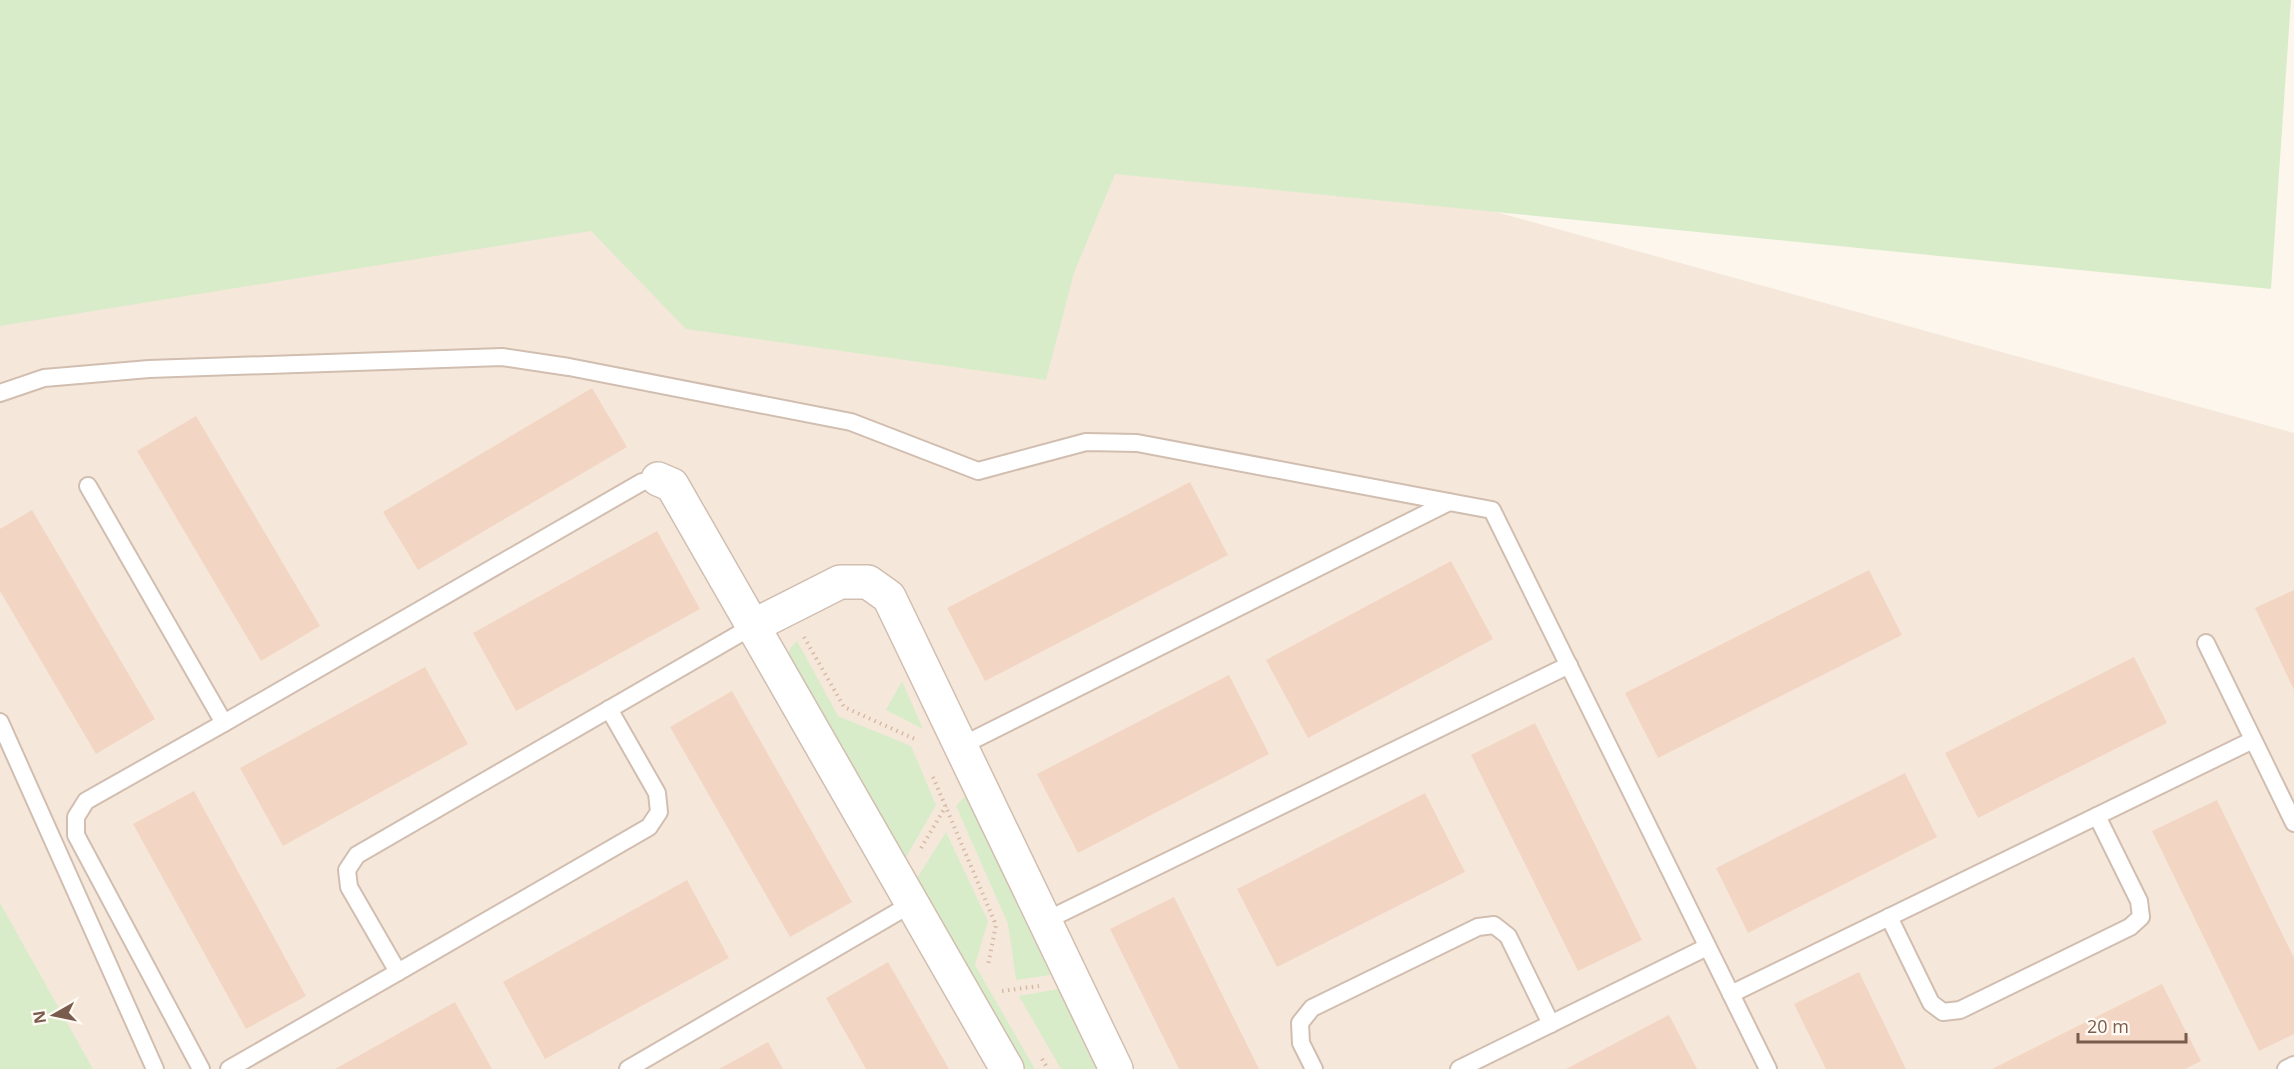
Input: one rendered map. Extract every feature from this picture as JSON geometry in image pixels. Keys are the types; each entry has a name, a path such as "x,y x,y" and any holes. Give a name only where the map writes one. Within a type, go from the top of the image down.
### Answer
{"street":[{"path":"658,479 672,485 1007,1069"},
{"path":"753,626 840,582 868,582 889,597 1116,1069"}],"lane":[{"path":"0,393 44,378 148,369 502,357 569,367 852,422 978,471 1086,442 1137,442 1492,510 1768,1069"},
{"path":"201,1069 75,836 76,817 86,801 642,482 658,479"},
{"path":"88,486 224,723"},
{"path":"966,756 1449,502"},
{"path":"398,972 350,887 347,870 357,855 753,626"},
{"path":"2206,643 2294,823"},
{"path":"1045,921 1569,665"},
{"path":"229,1069 649,827 659,812 657,793 609,709"},
{"path":"0,722 155,1069"},
{"path":"1731,994 2253,740"},
{"path":"1889,917 1931,1003 1943,1012 1960,1010 2120,933 2141,917 2139,901 2097,816"},
{"path":"628,1069 907,893"},
{"path":"1314,1069 1301,1043 1300,1023 1312,1008 1478,927 1494,926 1508,936 1551,1024"},
{"path":"1458,1069 1707,947"},
{"path":"2286,1069 2294,1065"}],"path":[{"path":"789,609 844,707 918,740 922,749"},
{"path":"907,893 946,807 966,756"},
{"path":"930,768 996,925 987,968"},
{"path":"996,983 1007,1001"},
{"path":"1036,1050 1048,1069"}],"shaded area":[{"path":"901,47 2294,433 2294,1069 0,1069 0,155"}],"green space":[{"path":"0,0 2291,0 2271,289 1115,174 1074,273 1046,380 686,329 591,231 0,326"},
{"path":"797,641 838,716 911,746 936,805 898,871 787,662 790,648"},
{"path":"902,681 923,729 886,710"},
{"path":"966,795 1051,975 1016,980 1008,924 956,806"},
{"path":"946,832 988,921 975,965 1035,1069 1012,1069 909,891"},
{"path":"0,903 93,1069 0,1069"},
{"path":"1058,989 1096,1069 1061,1069 1019,996"}],"building":[{"path":"592,388 627,447 418,570 383,512"},
{"path":"196,416 320,626 261,661 137,451"},
{"path":"1190,482 1228,555 985,681 947,608"},
{"path":"32,510 155,719 96,754 0,591 0,529"},
{"path":"657,531 700,609 516,711 473,633"},
{"path":"1451,561 1493,639 1308,738 1266,660"},
{"path":"1869,570 1902,635 1658,758 1625,693"},
{"path":"2294,590 2294,690 2255,608"},
{"path":"2134,657 2167,723 1978,818 1945,753"},
{"path":"425,667 468,744 283,846 240,768"},
{"path":"1229,675 1269,754 1078,853 1037,774"},
{"path":"732,691 852,902 790,937 670,727"},
{"path":"1535,723 1642,940 1578,971 1471,755"},
{"path":"1905,773 1937,837 1748,933 1716,868"},
{"path":"194,791 306,996 246,1029 133,824"},
{"path":"1425,793 1465,872 1277,967 1237,889"},
{"path":"2217,800 2294,958 2294,1034 2259,1051 2152,831"},
{"path":"687,880 729,958 545,1059 503,982"},
{"path":"1174,897 1259,1069 1179,1069 1110,929"},
{"path":"888,962 949,1069 866,1069 826,998"},
{"path":"1859,972 1906,1069 1826,1069 1794,1004"},
{"path":"2162,984 2201,1061 2185,1069 1992,1069"},
{"path":"455,1002 492,1069 335,1069"},
{"path":"1669,1015 1697,1069 1566,1069"},
{"path":"768,1042 783,1069 719,1069"}]}
